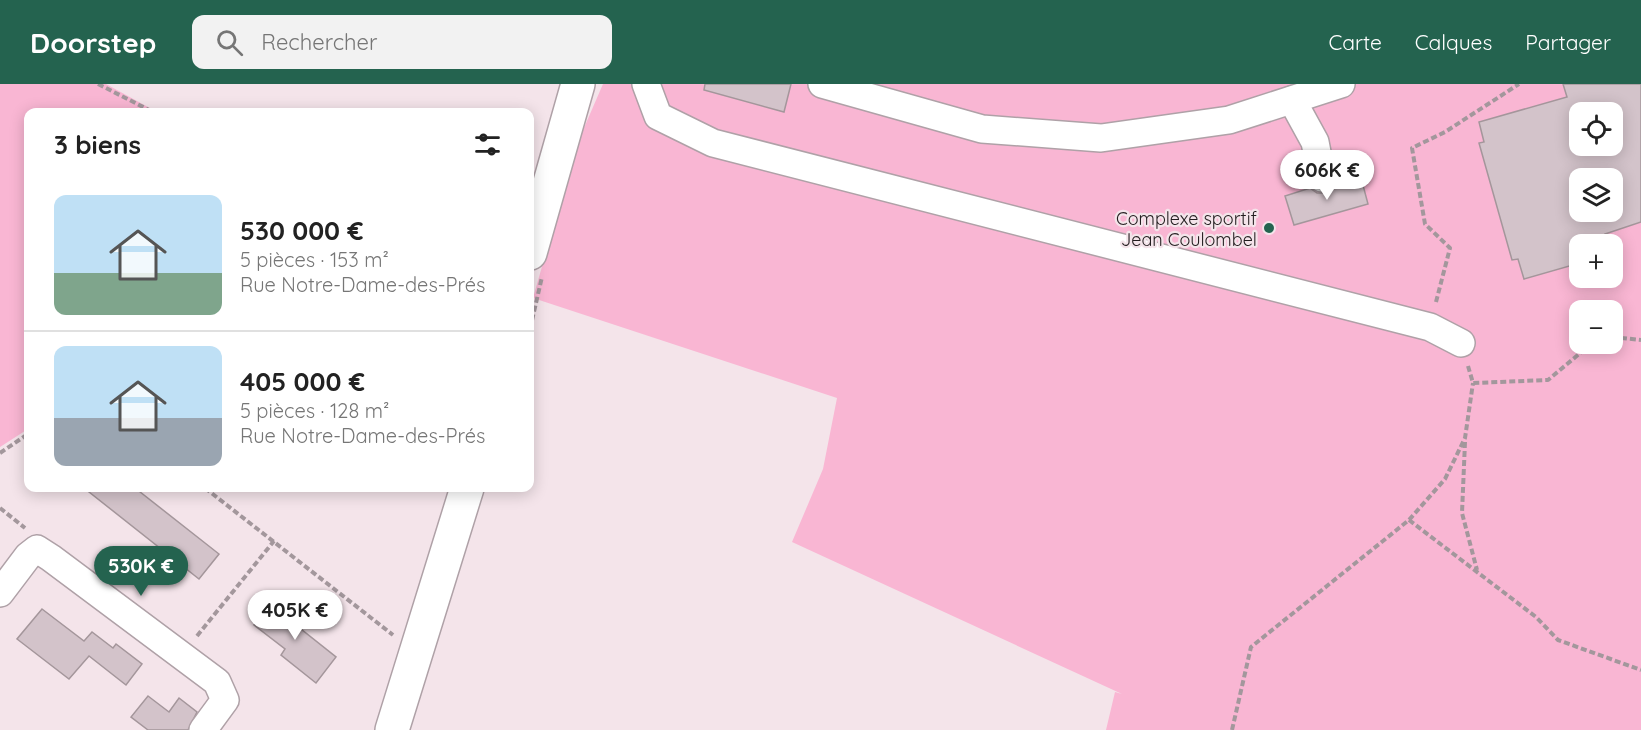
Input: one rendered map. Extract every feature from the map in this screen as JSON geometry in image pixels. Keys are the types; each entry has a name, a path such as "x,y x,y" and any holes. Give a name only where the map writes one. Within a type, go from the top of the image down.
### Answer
{"main road":[{"path":"534,239 578,84"},
{"path":"392,730 466,492"}],"street":[{"path":"646,84 658,116 713,143 1430,327 1461,343"},
{"path":"822,84 982,129 1101,138 1229,120 1335,85"},
{"path":"1293,100 1315,142 1322,178"},
{"path":"0,593 28,556 37,549 218,682 225,700 203,730"}],"path":[{"path":"98,84 145,108"},
{"path":"1430,327 1450,248 1425,224 1412,148 1445,132 1519,84"},
{"path":"1623,339 1641,340"},
{"path":"1461,343 1473,383 1465,438 1462,513 1477,572"},
{"path":"1473,383 1548,380 1579,354"},
{"path":"0,453 24,437"},
{"path":"1232,730 1251,647 1409,520 1445,479 1465,438"},
{"path":"210,492 394,636"},
{"path":"1409,520 1536,617 1558,640 1641,670"},
{"path":"182,655 274,541"}],"shaded area":[{"path":"0,84 106,84 150,108 24,108 24,432 0,447"},
{"path":"603,84 1641,84 1641,730 1106,730 1115,692 1122,694 792,542 823,469 837,398 534,298 577,144"}],"building":[{"path":"705,84 791,84 784,112 704,90"},
{"path":"1563,84 1641,84 1641,222 1605,234 1569,234 1569,266 1524,279 1518,259 1512,260 1479,143 1484,142 1479,122 1567,97"},
{"path":"1360,174 1368,204 1294,225 1285,196 1310,188 1317,193 1326,193 1333,189 1337,181"},
{"path":"89,492 140,492 219,554 199,579"},
{"path":"275,599 305,623 301,629 336,657 316,683 281,655 285,649 254,625"},
{"path":"42,609 84,641 92,632 113,648 116,644 142,664 126,685 89,656 69,679 17,639"},
{"path":"148,696 169,712 179,698 197,712 188,730 148,730 131,717"}],"place":[{"name":"Complexe sportif Jean Coulombel","path":"1269,228"}]}
